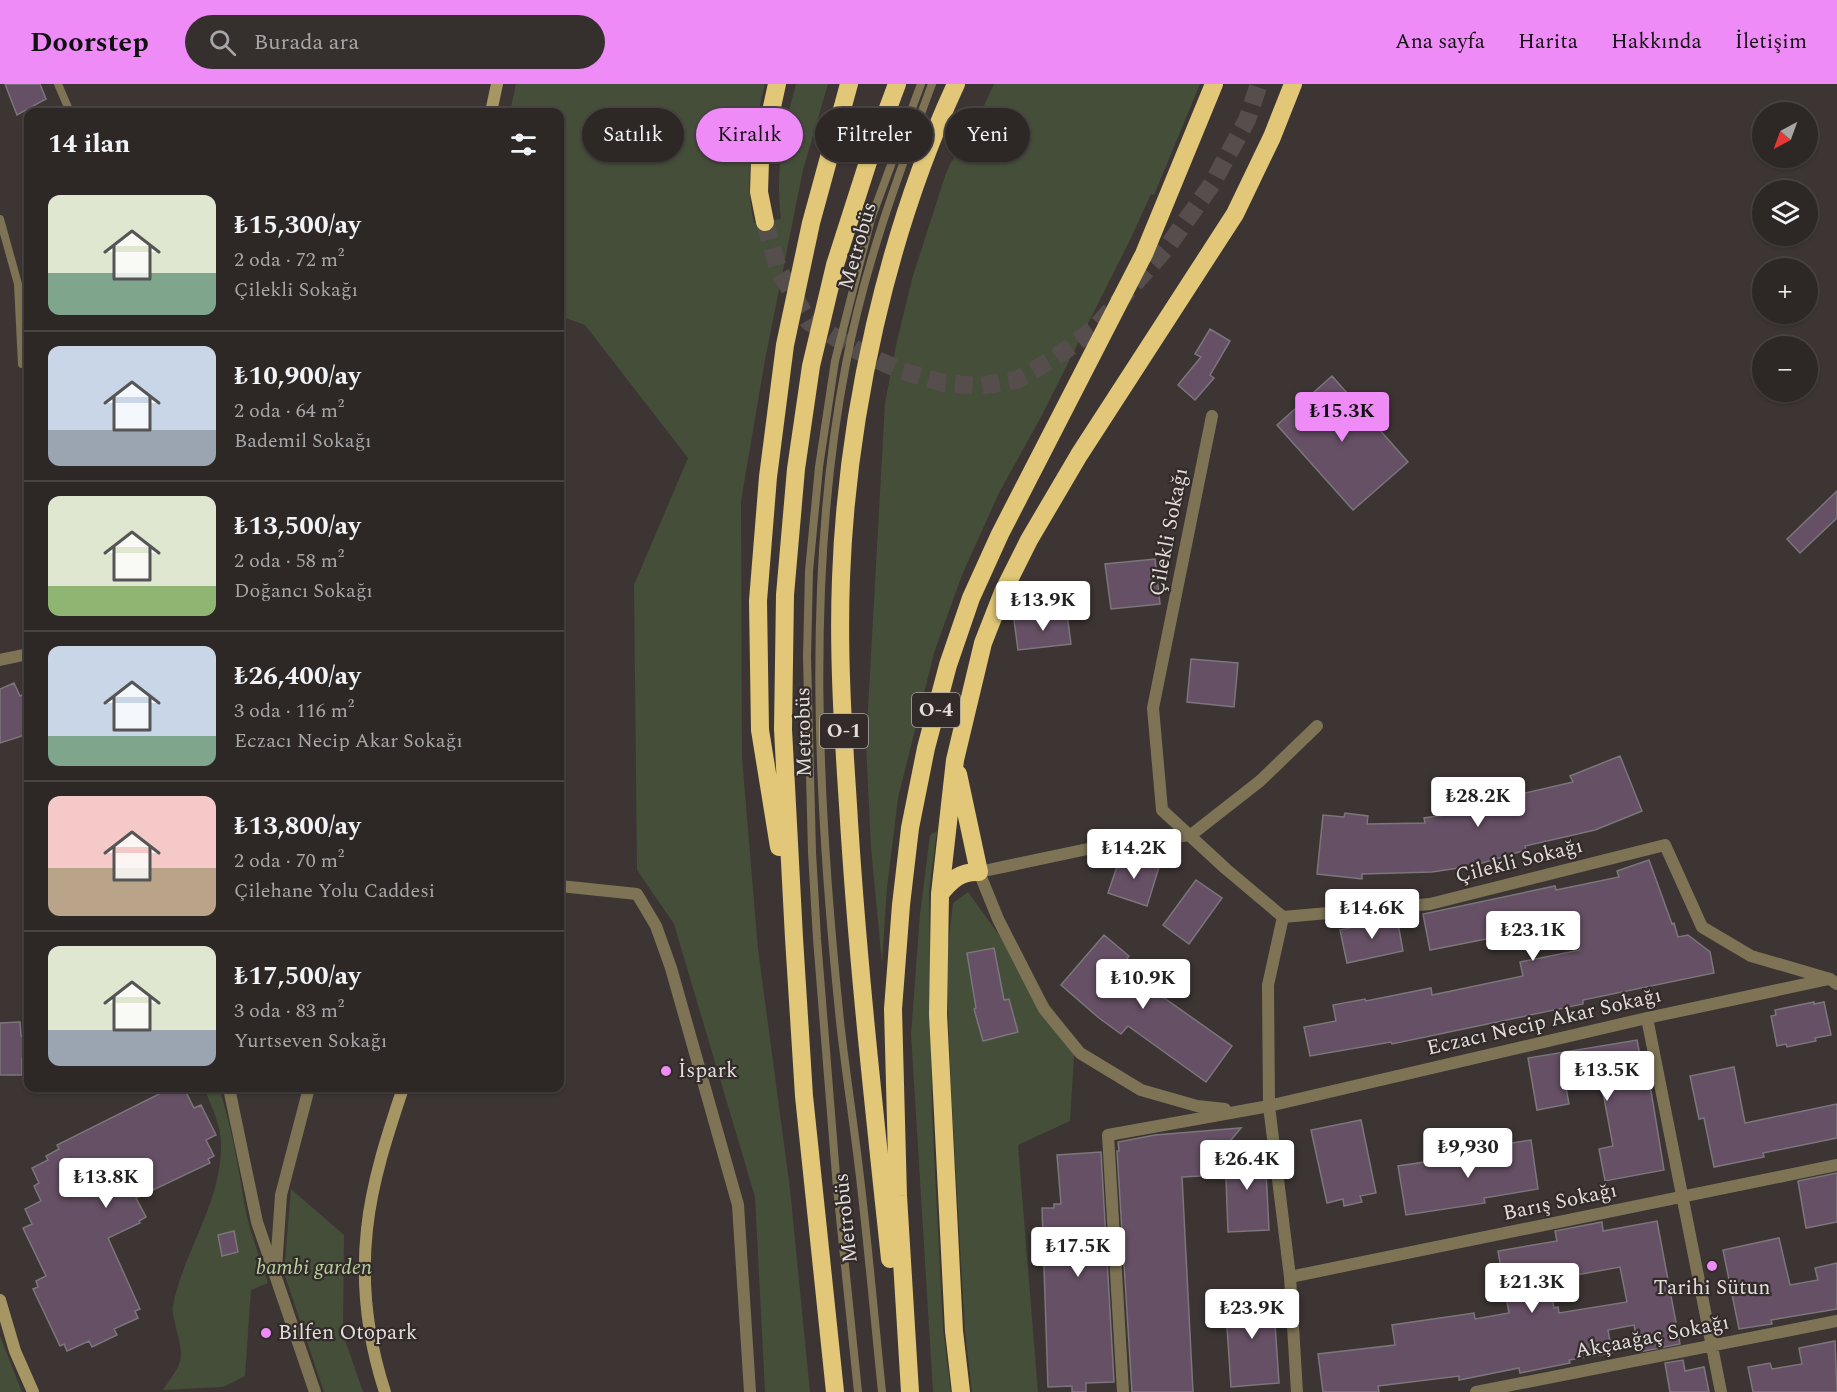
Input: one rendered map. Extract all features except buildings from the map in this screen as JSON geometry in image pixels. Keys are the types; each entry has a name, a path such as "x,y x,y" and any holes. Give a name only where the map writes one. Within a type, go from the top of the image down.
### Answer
{"highway":[{"path":"765,222 759,192 760,161 777,84"},
{"path":"794,938 760,730 758,601 768,477 785,345 811,223 849,84"},
{"path":"835,1392 804,1096 794,938 783,729 785,595 796,469 811,366 835,265 868,162 897,84"},
{"name":"O-1","path":"905,1392 854,894 840,654 841,576 848,494 864,378 887,279 914,190 956,84"},
{"name":"O-4","path":"910,1392 898,1196 893,1009 910,828 926,748 948,665 976,587 1000,534 1144,254 1214,84"},
{"path":"961,1392 954,1331 938,1014 940,894 955,760 983,644 1003,592 1029,540 1079,454 1235,214 1272,137 1293,84"},
{"path":"940,894 950,882 966,872 979,872 955,760"}],"street":[{"path":"492,108 497,84"},
{"name":"Çilekli Sokağı","path":"1212,416 1153,708 1162,810 1283,917 1430,904 1665,845 1702,927 1751,956 1833,982"},
{"path":"0,660 24,655"},
{"path":"1269,1106 1217,1110 1197,1106 1141,1090 1080,1053 1044,1009 998,919 979,872 1116,843 1191,836 1260,782 1317,726"},
{"path":"564,886 637,894 656,926 671,968 738,1205 750,1392"},
{"path":"1283,917 1268,985 1269,1106 1290,1277 1297,1392"},
{"name":"Eczacı Necip Akar Sokağı","path":"1269,1106 1647,1017 1833,982"},
{"path":"1647,1017 1720,1392"},
{"path":"230,1092 243,1148 252,1206 315,1392"},
{"path":"275,1275 281,1195 308,1092"},
{"path":"385,1392 377,1370 365,1303 367,1229 384,1146 403,1092"},
{"path":"1123,1392 1108,1135 1269,1106"},
{"name":"Barış Sokağı","path":"1290,1277 1837,1165"},
{"path":"0,1300 15,1351 33,1392"},
{"name":"Akçaağaç Sokağı","path":"1476,1392 1837,1320"}],"lane":[{"path":"58,84 68,108"},
{"name":"Metrobüs","path":"858,1392 837,1188 816,928 807,657 809,571 819,467 835,361 872,219 897,144 921,84"},
{"name":"Metrobüs","path":"882,1392 832,938 822,763 821,576 831,469 845,365 882,221 932,84"},
{"path":"0,219 18,284 22,364"}],"green space":[{"path":"516,84 765,84 760,108 696,108 696,162 751,162 750,188 754,223 781,219 780,162 803,162 803,108 790,108 796,84 828,84 821,108 815,108 815,129 803,170 765,360 741,501 742,757 758,949 790,1189 810,1392 765,1392 755,1197 674,924 637,870 634,585 688,458 585,325 564,317 564,108 511,108"},
{"path":"994,84 1200,84 1154,195 1151,194 1042,415 999,493 962,575 934,653 898,798 887,888 882,963 871,848 866,745 885,403 912,279 950,164 951,162 1030,162 1030,108 983,108"},
{"path":"937,831 929,892 932,1113 943,1329 951,1392 933,1392 911,1034 920,914 930,835"},
{"path":"968,892 1075,1040 1070,1121 1018,1145 1038,1392 972,1392 965,1332 946,962 953,903"},
{"path":"206,1092 220,1092 224,1103 247,1217 268,1283 251,1290 245,1376 223,1387 163,1390 178,1367 181,1355 173,1314 178,1285 209,1206 220,1165 221,1144 215,1115"},
{"name":"bambi garden","path":"291,1189 344,1235 343,1334 363,1392 324,1392 284,1273"},
{"path":"0,1336 22,1392 0,1392"}],"tunnel":[{"path":"765,222 778,269 809,322 862,353 902,371 944,383 979,386 1017,380 1056,357 1094,329 1168,246 1212,184 1247,120 1259,84"}],"place":[{"name":"İspark","path":"666,1071"},
{"name":"Tarihi Sütun","path":"1712,1266"},
{"name":"Bilfen Otopark","path":"266,1333"}]}
